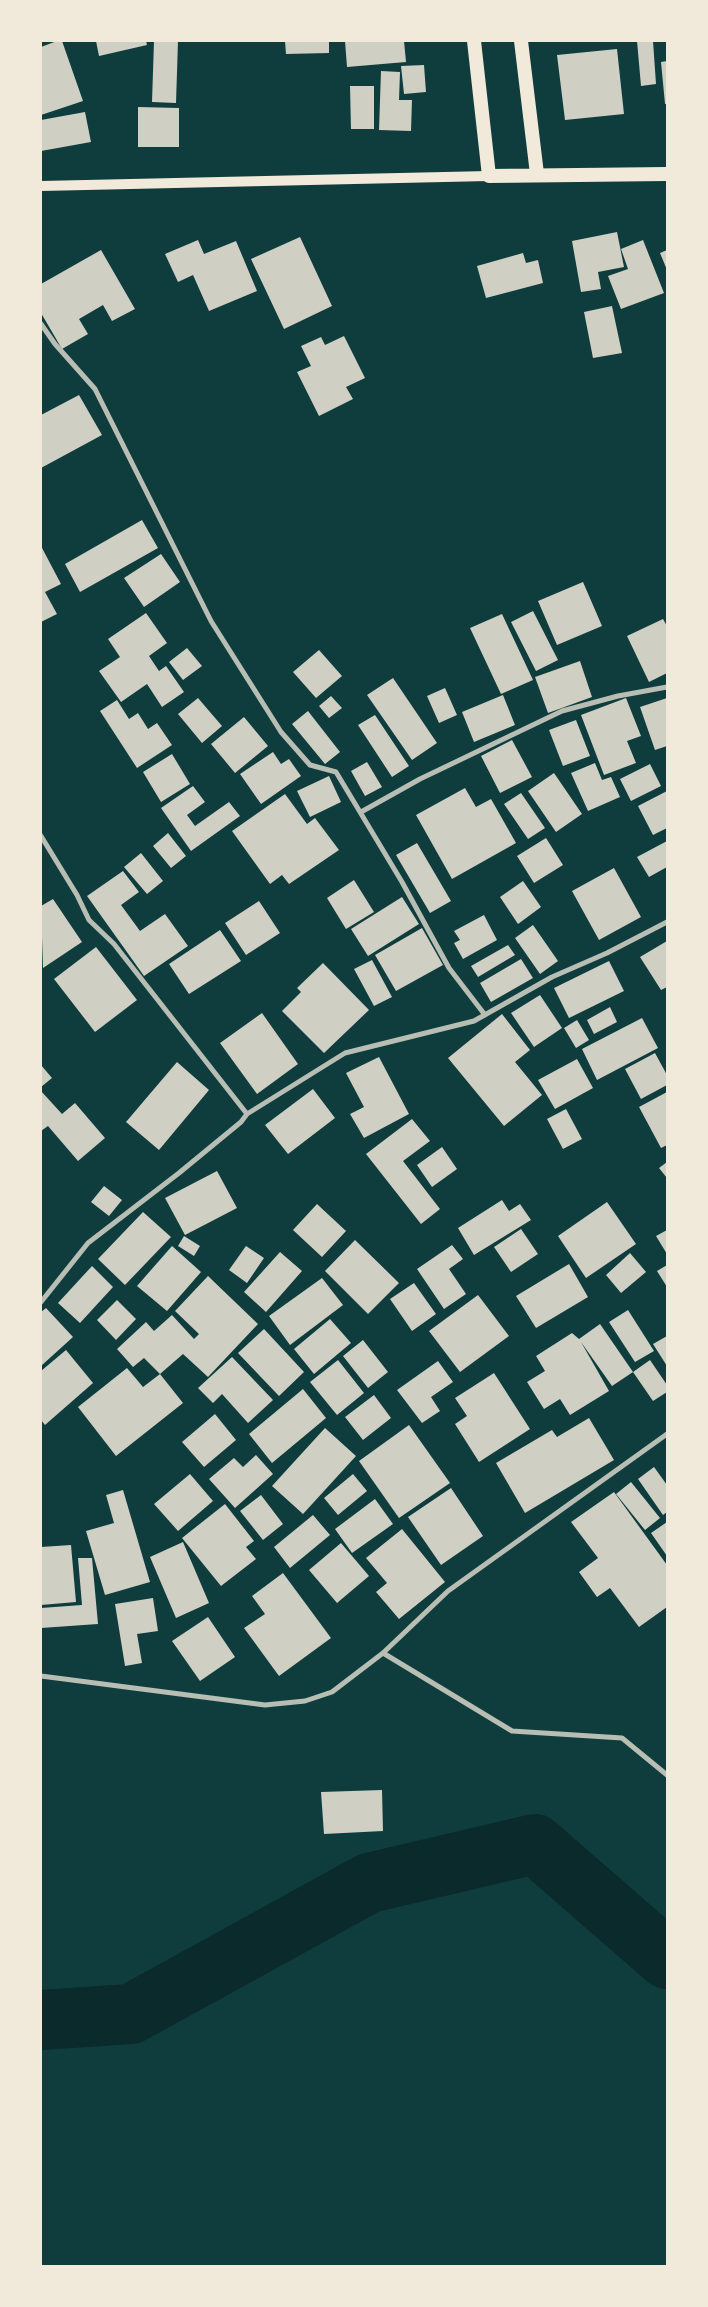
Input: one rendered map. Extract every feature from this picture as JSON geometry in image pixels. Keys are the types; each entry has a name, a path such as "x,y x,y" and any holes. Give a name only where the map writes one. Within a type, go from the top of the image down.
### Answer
{"highway":[{"path":"474,41 489,176 667,174"},
{"path":"521,41 537,174"}],"main road":[{"path":"41,186 489,176"}],"street":[{"path":"41,324 94,389 211,621 281,732 310,765 336,772 402,882 449,968 485,1015"},
{"path":"361,812 420,779 562,711 618,696 667,688"},
{"path":"41,836 77,895 89,920 114,944 247,1114"},
{"path":"41,1302 88,1243 179,1173 241,1122 247,1114 345,1053 474,1021 552,977 667,922"},
{"path":"41,1676 265,1705 305,1701 332,1692 383,1653 448,1591 667,1434"},
{"path":"383,1653 512,1731 622,1738 667,1776"}],"building":[{"path":"62,41 83,101 41,115 41,47"},
{"path":"96,41 146,41 147,45 99,56"},
{"path":"154,41 178,41 176,103 152,102"},
{"path":"285,41 329,41 329,53 286,54"},
{"path":"345,41 404,41 406,62 347,67"},
{"path":"637,41 653,41 656,84 641,86"},
{"path":"617,49 624,114 565,120 557,55"},
{"path":"667,61 667,104 665,104 661,62"},
{"path":"424,65 426,92 404,94 401,66"},
{"path":"381,71 400,72 399,100 412,100 411,131 379,130"},
{"path":"350,86 374,86 374,129 351,129"},
{"path":"138,107 179,108 179,147 138,147"},
{"path":"85,112 91,142 41,151 41,120"},
{"path":"617,232 624,267 598,272 601,289 581,292 572,241"},
{"path":"300,237 332,306 284,329 251,259"},
{"path":"198,240 204,254 236,241 257,291 209,311 193,275 178,282 165,254"},
{"path":"643,240 664,293 621,309 608,276 628,269 621,249"},
{"path":"101,250 135,309 112,321 103,305 79,319 88,334 62,349 41,313 41,284"},
{"path":"667,250 667,270 660,253"},
{"path":"523,253 526,263 538,260 543,283 486,298 477,266"},
{"path":"612,306 622,353 593,358 584,312"},
{"path":"344,336 365,378 346,387 353,399 319,416 297,372 311,366 301,346 321,337 325,345"},
{"path":"79,395 102,435 41,468 41,415"},
{"path":"142,520 158,548 80,592 65,564"},
{"path":"41,546 61,584 45,592 57,614 41,622"},
{"path":"161,554 180,582 144,607 124,578"},
{"path":"583,582 602,626 557,645 538,601"},
{"path":"533,611 558,660 536,671 511,622"},
{"path":"146,613 167,643 149,656 159,671 166,666 184,692 162,707 147,684 121,702 99,671 120,657 108,639"},
{"path":"502,614 533,680 501,694 470,628"},
{"path":"663,619 667,626 667,673 649,682 627,636"},
{"path":"187,648 202,666 183,680 169,662"},
{"path":"319,650 342,676 316,698 293,672"},
{"path":"580,661 592,697 548,713 535,677"},
{"path":"393,678 437,743 412,760 367,695"},
{"path":"445,688 457,715 439,723 427,696"},
{"path":"503,695 515,725 474,742 462,712"},
{"path":"331,696 342,708 329,718 319,706"},
{"path":"198,698 222,726 202,743 178,714"},
{"path":"626,698 641,736 627,741 636,763 604,775 581,715"},
{"path":"667,698 667,746 655,750 640,707"},
{"path":"117,700 129,719 138,713 148,729 157,723 172,745 137,768 100,711"},
{"path":"308,711 340,752 325,764 292,724"},
{"path":"375,715 409,766 392,777 358,725"},
{"path":"244,717 268,746 235,773 211,744"},
{"path":"576,720 590,756 563,766 549,730"},
{"path":"512,740 532,777 500,793 481,756"},
{"path":"273,752 281,764 289,759 301,776 261,804 240,774"},
{"path":"172,754 190,784 161,802 143,772"},
{"path":"367,762 382,787 365,796 351,771"},
{"path":"595,763 602,780 611,777 620,797 588,811 571,773"},
{"path":"650,764 661,786 631,801 620,779"},
{"path":"554,773 582,814 556,832 528,791"},
{"path":"329,776 341,802 310,817 297,791"},
{"path":"193,786 205,802 187,815 195,826 229,802 240,816 191,851 161,808"},
{"path":"465,788 476,807 491,799 516,843 452,879 416,815"},
{"path":"667,791 667,828 653,835 638,806"},
{"path":"521,793 545,828 528,839 504,804"},
{"path":"285,794 307,824 315,818 339,850 289,884 282,875 270,884 232,831"},
{"path":"168,833 186,856 171,868 153,846"},
{"path":"546,838 563,865 534,883 517,856"},
{"path":"667,841 667,867 649,877 637,857"},
{"path":"417,843 451,901 430,913 396,855"},
{"path":"141,853 163,881 147,894 124,867"},
{"path":"614,868 641,917 599,940 572,891"},
{"path":"123,871 139,892 121,905 140,931 165,914 188,946 144,976 87,896"},
{"path":"354,880 374,912 346,929 327,898"},
{"path":"523,881 541,907 518,924 500,897"},
{"path":"402,897 419,924 368,956 351,929"},
{"path":"53,899 82,942 43,968 41,906"},
{"path":"259,901 280,933 246,955 225,923"},
{"path":"484,915 497,940 463,959 454,943 460,940 454,931"},
{"path":"533,925 558,961 540,974 515,938"},
{"path":"422,928 443,965 396,991 375,955"},
{"path":"220,930 241,961 189,994 169,964"},
{"path":"667,941 667,987 661,990 640,957"},
{"path":"508,945 515,955 478,977 471,966"},
{"path":"96,947 137,1000 95,1032 54,979"},
{"path":"521,959 533,978 491,1002 480,983"},
{"path":"372,960 392,997 374,1006 354,969"},
{"path":"609,961 624,991 569,1018 554,988"},
{"path":"323,963 369,1010 324,1053 282,1011 301,992 297,988"},
{"path":"540,995 562,1028 534,1047 511,1013"},
{"path":"610,1007 617,1022 594,1034 587,1020"},
{"path":"262,1013 298,1064 257,1094 220,1043"},
{"path":"502,1014 530,1050 515,1062 542,1095 504,1126 448,1058"},
{"path":"642,1018 658,1048 597,1080 582,1049"},
{"path":"577,1020 589,1040 576,1048 564,1028"},
{"path":"655,1053 667,1075 667,1085 641,1099 625,1069"},
{"path":"379,1057 409,1114 364,1138 350,1114 364,1107 346,1073"},
{"path":"577,1059 593,1088 555,1109 538,1080"},
{"path":"177,1062 209,1090 159,1150 126,1122"},
{"path":"41,1065 52,1078 41,1087"},
{"path":"313,1089 335,1118 288,1154 265,1125"},
{"path":"41,1091 62,1114 75,1103 105,1138 78,1161 48,1126 41,1131"},
{"path":"667,1092 667,1145 661,1148 639,1107"},
{"path":"566,1109 582,1139 563,1149 547,1119"},
{"path":"412,1119 430,1141 403,1161 440,1209 421,1224 366,1154"},
{"path":"442,1147 457,1169 432,1187 417,1165"},
{"path":"667,1162 667,1178 659,1168"},
{"path":"217,1171 237,1208 185,1235 165,1198"},
{"path":"104,1186 122,1200 109,1216 91,1202"},
{"path":"502,1200 509,1211 520,1204 531,1220 474,1255 458,1228"},
{"path":"607,1202 636,1244 586,1278 558,1236"},
{"path":"317,1204 346,1231 322,1257 293,1230"},
{"path":"143,1212 171,1237 125,1285 98,1259"},
{"path":"521,1229 538,1254 511,1272 494,1247"},
{"path":"667,1230 667,1254 656,1236"},
{"path":"184,1236 200,1246 194,1256 178,1246"},
{"path":"355,1240 399,1283 368,1314 325,1271"},
{"path":"452,1245 463,1259 449,1269 466,1294 444,1309 417,1269"},
{"path":"172,1246 201,1272 167,1311 137,1286"},
{"path":"246,1246 264,1258 247,1283 229,1270"},
{"path":"280,1252 302,1271 266,1312 244,1292"},
{"path":"630,1253 646,1272 621,1293 606,1275"},
{"path":"569,1264 588,1297 536,1328 516,1296"},
{"path":"667,1265 667,1287 657,1271"},
{"path":"92,1266 113,1287 80,1323 58,1303"},
{"path":"208,1276 258,1324 208,1377 183,1354 160,1374 144,1358 133,1367 117,1349 146,1322 154,1331 172,1315 194,1339 199,1334 175,1311"},
{"path":"322,1278 343,1305 290,1345 269,1316"},
{"path":"414,1283 436,1314 412,1331 390,1299"},
{"path":"478,1295 509,1336 460,1372 429,1331"},
{"path":"117,1300 136,1319 116,1340 97,1320"},
{"path":"46,1308 73,1337 41,1366 41,1312"},
{"path":"628,1310 654,1351 635,1362 609,1322"},
{"path":"330,1319 351,1343 314,1374 294,1349"},
{"path":"600,1324 633,1372 612,1386 581,1342 609,1391 570,1415 560,1399 544,1409 527,1382 545,1371 536,1356 572,1333 579,1339"},
{"path":"264,1329 304,1372 279,1396 238,1353"},
{"path":"667,1336 667,1366 653,1344"},
{"path":"363,1340 388,1372 368,1388 343,1356"},
{"path":"66,1350 93,1383 45,1425 41,1420 41,1371"},
{"path":"232,1357 273,1400 248,1423 222,1394 213,1403 198,1388"},
{"path":"338,1360 364,1393 337,1415 310,1382"},
{"path":"650,1360 667,1385 667,1392 653,1401 633,1372"},
{"path":"438,1361 453,1382 431,1397 440,1411 422,1423 397,1390"},
{"path":"127,1368 143,1387 160,1374 183,1403 116,1456 78,1407"},
{"path":"494,1373 530,1429 479,1462 455,1424 467,1416 455,1398"},
{"path":"303,1389 326,1418 272,1463 249,1434"},
{"path":"374,1395 391,1418 363,1440 345,1417"},
{"path":"215,1414 236,1440 204,1467 182,1442"},
{"path":"589,1418 614,1460 525,1513 496,1463 552,1430 557,1437"},
{"path":"409,1425 450,1483 399,1518 359,1461"},
{"path":"325,1428 356,1456 303,1514 272,1486"},
{"path":"256,1455 273,1474 235,1508 209,1479 234,1458 243,1467"},
{"path":"654,1467 667,1485 667,1512 663,1515 638,1479"},
{"path":"190,1474 213,1501 178,1531 154,1504"},
{"path":"353,1474 367,1491 338,1515 324,1498"},
{"path":"631,1482 660,1518 645,1530 616,1494"},
{"path":"451,1488 483,1536 441,1565 408,1517"},
{"path":"123,1490 150,1582 105,1595 86,1531 114,1523 106,1495"},
{"path":"614,1492 667,1565 667,1607 639,1627 610,1588 597,1597 579,1572 598,1558 571,1522"},
{"path":"261,1495 283,1524 263,1540 240,1511"},
{"path":"375,1499 393,1524 352,1553 335,1529"},
{"path":"225,1504 254,1541 246,1547 256,1559 221,1586 182,1538"},
{"path":"313,1515 330,1535 290,1568 274,1547"},
{"path":"667,1522 667,1556 651,1533"},
{"path":"402,1529 445,1582 399,1619 376,1592 387,1583 366,1558"},
{"path":"183,1542 209,1603 176,1618 150,1557"},
{"path":"341,1543 369,1576 337,1603 309,1570"},
{"path":"71,1545 76,1602 41,1605 41,1547"},
{"path":"78,1558 92,1558 98,1624 41,1628 41,1608 82,1605"},
{"path":"283,1573 331,1638 279,1676 244,1628 265,1614 252,1596"},
{"path":"153,1598 158,1631 137,1634 142,1663 125,1666 115,1604"},
{"path":"208,1617 235,1657 200,1681 172,1641"},
{"path":"382,1790 383,1831 324,1834 321,1792"}],"waterway":[{"path":"41,2020 131,2014 369,1883 535,1844 667,1959"}]}
